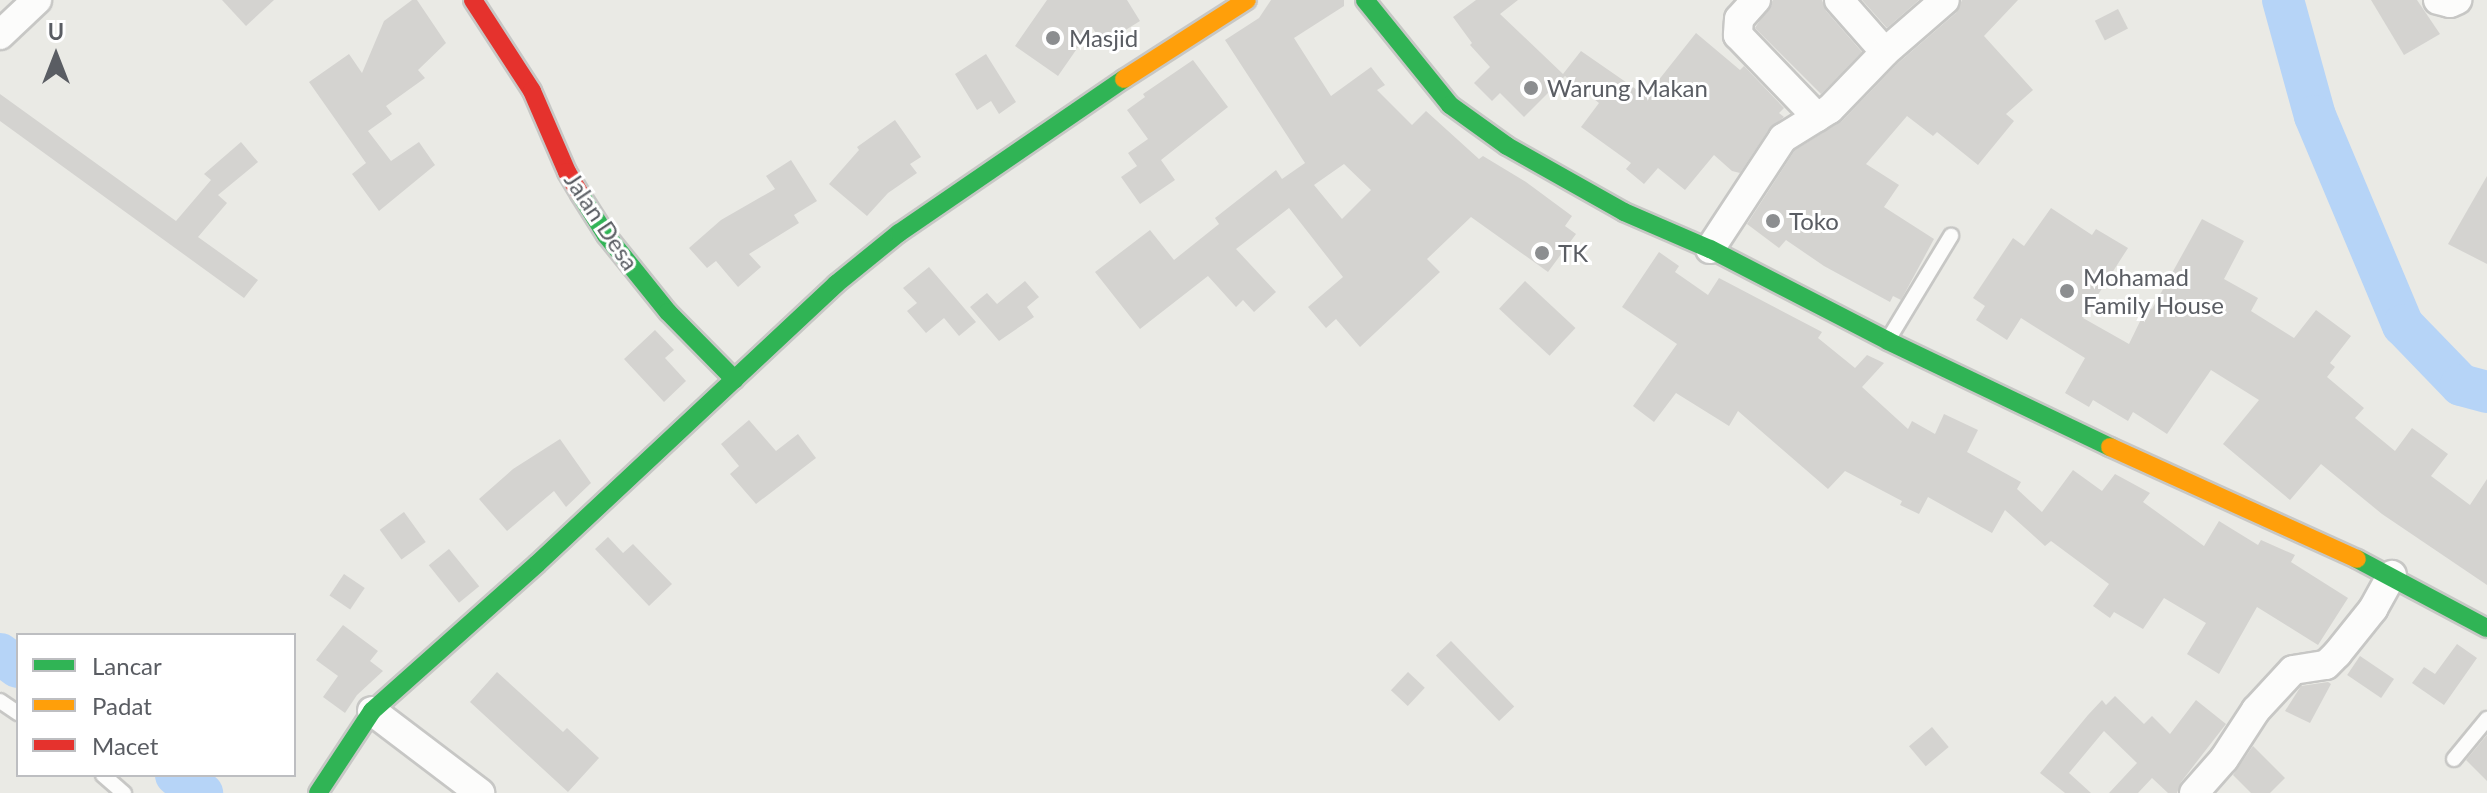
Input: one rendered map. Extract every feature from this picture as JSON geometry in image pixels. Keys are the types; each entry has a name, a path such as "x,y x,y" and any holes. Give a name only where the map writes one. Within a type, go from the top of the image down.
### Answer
{"street":[{"path":"0,35 37,0"},
{"name":"Jalan Desa","path":"473,0 532,91 567,172 606,235 688,335 735,380"},
{"path":"318,793 372,711 836,284 899,233 1072,112 1247,0"},
{"path":"1365,0 1450,105 1507,146 1624,212 1710,249 1888,341 2303,537 2392,575 2487,628"},
{"path":"1756,0 1736,24 1738,35 1817,117"},
{"path":"1839,0 1885,52"},
{"path":"1710,249 1777,145 1842,97 1885,52 1945,0"},
{"path":"2438,0 2450,3 2457,0"},
{"path":"2194,793 2224,759 2256,710 2293,670 2326,665 2337,654 2373,609 2392,575"},
{"path":"372,711 480,793"}],"lane":[{"path":"1888,341 1951,236"},
{"path":"2454,759 2487,719"},
{"path":"105,777 124,793"}],"building":[{"path":"222,0 274,0 246,26"},
{"path":"412,0 417,0 446,43 418,70 425,78 386,106 392,114 368,131 391,161 419,142 435,165 379,211 352,174 366,163 309,82 349,54 362,73 384,21"},
{"path":"1047,0 1127,0 1140,21 1103,44 1092,27 1058,76 1015,46"},
{"path":"1271,0 1344,0 1344,6 1294,38 1331,96 1371,67 1385,85 1377,90 1412,125 1426,111 1479,159 1483,156 1526,182 1572,216 1565,226 1576,234 1548,272 1471,217 1427,259 1440,272 1360,347 1336,319 1326,328 1308,307 1343,277 1289,208 1236,249 1276,292 1254,312 1243,300 1236,307 1208,276 1140,329 1095,272 1150,230 1174,260 1219,224 1215,218 1276,170 1282,179 1305,163 1225,40 1259,18","holes":["1344,164 1371,190 1342,219 1314,185"]},
{"path":"1476,0 1518,0 1500,14 1563,74 1581,51 1646,96 1696,33 1740,70 1744,66 1784,108 1779,113 1784,117 1769,129 1740,173 1732,171 1714,155 1685,190 1658,168 1644,184 1626,169 1631,163 1581,127 1599,103 1565,76 1524,117 1500,93 1492,101 1474,83 1490,67 1470,45 1472,43 1453,17"},
{"path":"1773,0 1822,0 1826,11 1862,52 1821,94 1755,28"},
{"path":"1862,0 1919,0 1887,28"},
{"path":"1962,0 2018,0 1984,36 2033,90 2006,114 2014,121 1978,165 1937,132 1933,136 1907,116 1866,164 1899,185 1884,207 1934,239 1901,300 1893,296 1890,302 1824,266 1786,240 1779,248 1747,224 1795,150 1842,121 1897,64 1956,13"},
{"path":"2371,0 2417,0 2440,34 2404,55"},
{"path":"2118,9 2128,29 2105,40 2095,21"},
{"path":"986,54 1016,102 999,114 991,101 977,110 955,74"},
{"path":"1193,60 1228,107 1161,160 1175,180 1140,204 1121,177 1137,166 1128,153 1148,139 1127,110 1145,97 1143,94"},
{"path":"0,94 176,221 211,180 204,174 241,142 258,162 218,195 227,203 198,237 258,280 244,298 0,121"},
{"path":"895,120 921,157 910,164 917,173 888,193 867,216 829,184 859,150 857,147"},
{"path":"791,160 817,201 794,215 799,223 749,254 761,267 738,287 716,261 707,268 689,248 721,220 775,189 766,176"},
{"path":"2487,176 2487,264 2448,244"},
{"path":"2051,208 2092,235 2096,229 2128,248 2083,318 2129,344 2147,307 2152,309 2202,219 2244,241 2224,279 2258,298 2251,311 2294,338 2316,310 2351,336 2330,363 2335,367 2327,377 2364,408 2355,418 2395,451 2412,428 2448,454 2431,476 2470,505 2487,479 2487,585 2382,514 2321,464 2290,500 2223,444 2259,400 2211,370 2167,434 2133,412 2128,421 2093,400 2089,407 2065,393 2085,358 2021,318 2007,340 1976,320 1985,306 1973,298 2013,238 2024,246"},
{"path":"1659,252 1679,266 1675,272 1708,295 1719,278 1822,332 1818,338 1855,368 1867,355 1884,363 1862,387 1908,429 1912,421 1935,434 1944,414 1978,430 1967,452 2021,482 2017,489 2042,512 2073,470 2102,491 2115,474 2150,493 2143,502 2204,546 2219,521 2258,545 2261,540 2295,555 2291,562 2348,598 2318,645 2257,607 2219,674 2187,654 2206,623 2164,598 2143,629 2114,612 2110,618 2093,606 2109,584 2051,541 2045,546 2005,510 1992,533 1928,497 1919,514 1900,505 1902,501 1845,471 1828,489 1738,411 1729,426 1676,393 1654,422 1633,406 1677,344 1622,307"},
{"path":"929,267 976,322 959,336 944,318 926,333 907,311 917,303 903,288"},
{"path":"1025,281 1039,297 1027,307 1034,317 999,341 970,307 987,293 997,304"},
{"path":"1525,281 1575,328 1550,356 1499,309"},
{"path":"655,330 674,350 665,358 686,381 664,402 624,359"},
{"path":"749,420 776,451 798,434 816,458 756,504 730,474 739,466 721,444"},
{"path":"560,439 591,483 566,507 554,491 507,531 479,499 513,469"},
{"path":"404,512 426,542 401,560 380,530"},
{"path":"608,537 623,553 633,544 672,584 649,606 595,549"},
{"path":"449,549 479,586 459,603 429,565"},
{"path":"344,574 365,588 350,610 329,596"},
{"path":"343,625 378,651 370,661 383,671 357,695 345,713 323,697 338,676 316,660"},
{"path":"1451,641 1514,706 1499,721 1436,656"},
{"path":"2457,644 2477,658 2444,705 2412,683 2424,667 2435,674"},
{"path":"2360,656 2394,679 2381,698 2347,675"},
{"path":"497,672 563,732 567,728 599,758 568,792 470,702"},
{"path":"1408,672 1425,688 1408,706 1391,690"},
{"path":"2331,684 2310,723 2285,711 2301,686"},
{"path":"2115,696 2144,724 2152,716 2170,734 2196,700 2226,724 2181,782 2177,793 2168,793 2152,778 2138,793 2109,793 2137,763 2104,731 2069,773 2091,793 2065,793 2040,773 2102,700 2106,705"},
{"path":"1932,727 1949,747 1926,766 1909,746"},
{"path":"2487,735 2487,781 2466,760"},
{"path":"2253,746 2285,778 2270,793 2251,793 2233,775"}],"waterway":[{"path":"2283,0 2315,116 2403,325 2461,385 2487,392"},
{"path":"0,654 16,666"},
{"path":"179,777 202,793"}],"traffic: fast":[{"path":"1365,0 1450,105 1507,146 1624,212 1710,249 1888,341 2110,447"},
{"path":"318,793 372,711 537,564 836,284 899,233 1124,79"},
{"path":"580,194 606,235 668,312 735,380"},
{"path":"2357,559 2487,628"}],"traffic: slow":[{"path":"1124,79 1247,0"},
{"path":"2110,447 2357,559"}],"traffic: jam":[{"path":"473,0 532,91 567,172 580,194"}],"place":[{"name":"Masjid","path":"1053,38"},
{"name":"Warung Makan","path":"1531,88"},
{"name":"Toko","path":"1773,221"},
{"name":"TK","path":"1542,253"},
{"name":"Mohamad Family House","path":"2067,291"}]}
